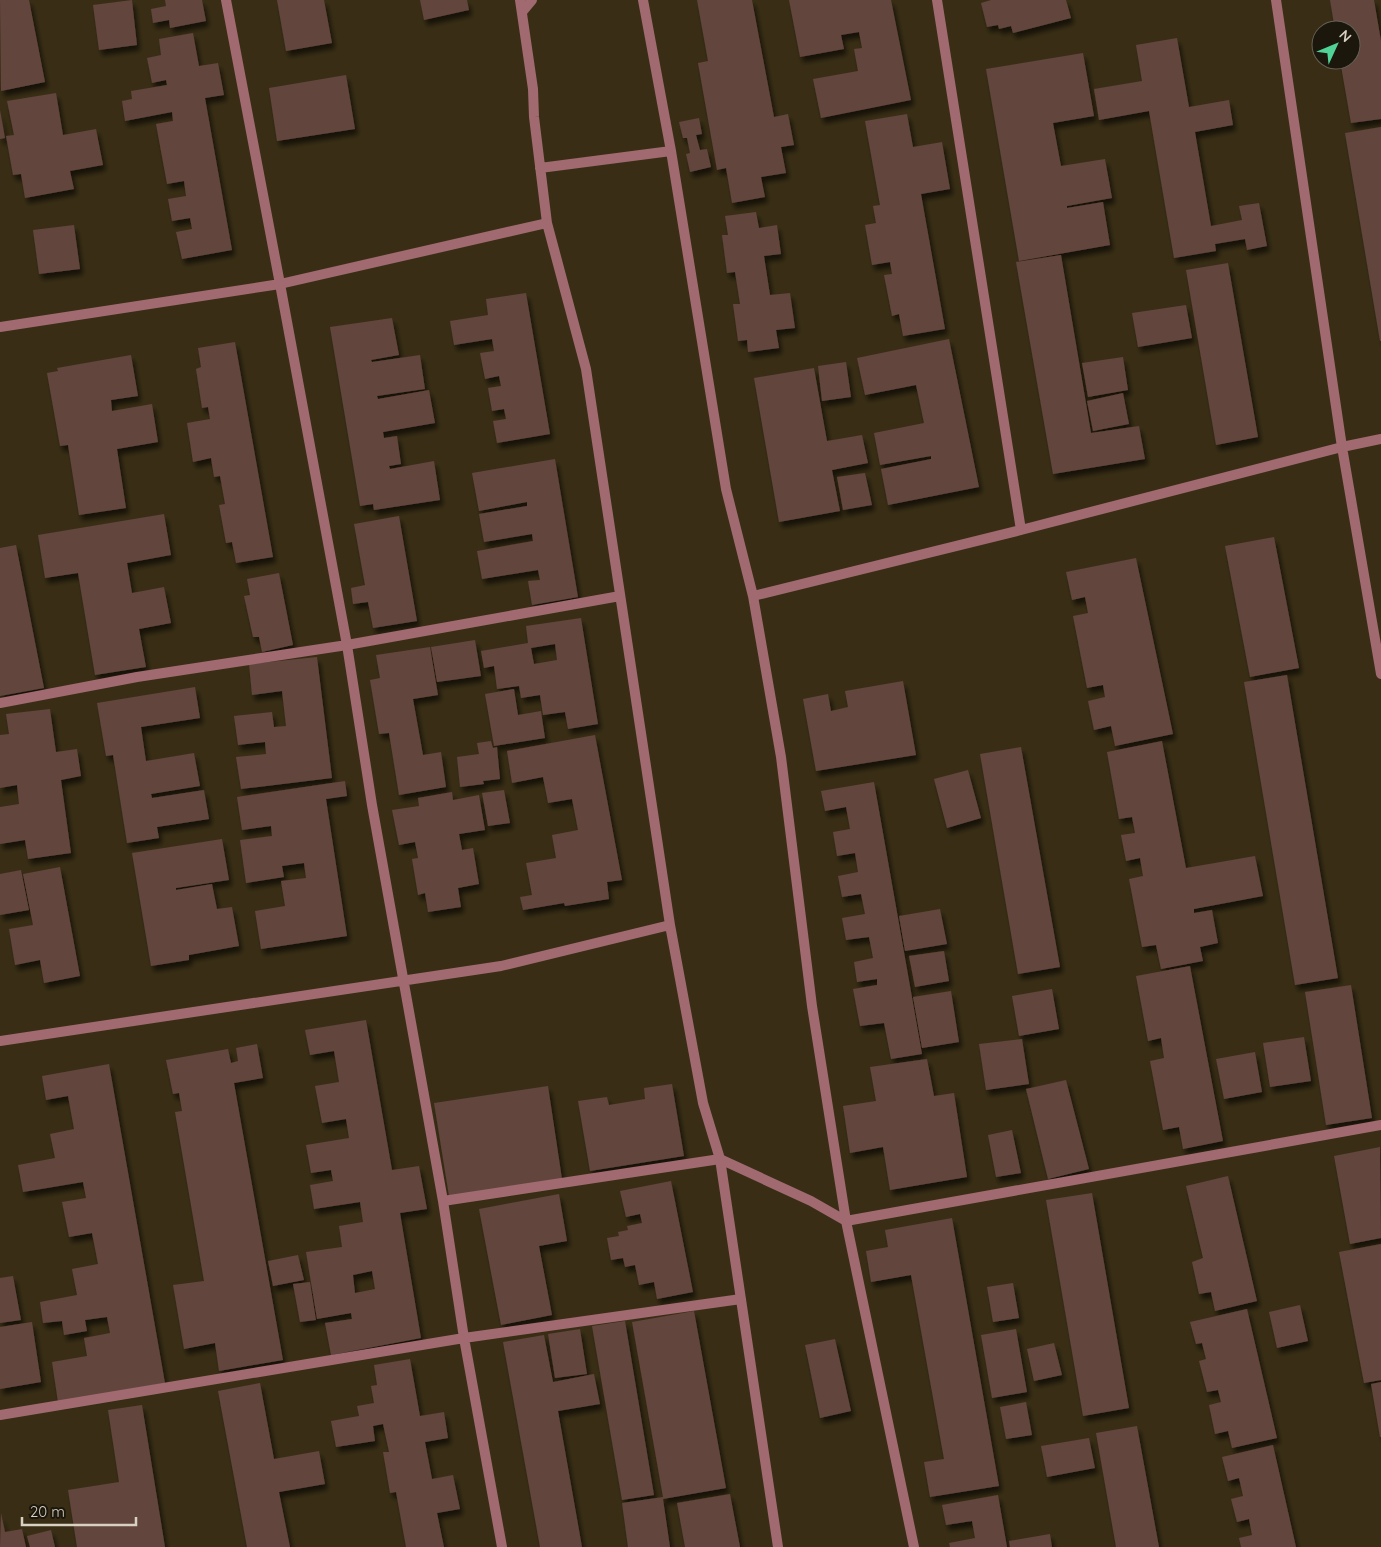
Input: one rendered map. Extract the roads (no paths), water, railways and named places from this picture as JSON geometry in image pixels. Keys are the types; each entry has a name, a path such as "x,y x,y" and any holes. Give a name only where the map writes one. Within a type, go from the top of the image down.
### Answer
{"street":[{"path":"226,0 347,645 372,805 443,1201 464,1338 502,1547"},
{"path":"520,0 533,89 534,117 546,223 586,369 670,925 703,1103 720,1159 778,1547"},
{"path":"522,12 532,0"},
{"path":"643,0 671,151 726,489 753,596 781,757 812,1006 846,1221 914,1547"},
{"path":"937,0 1021,530"},
{"path":"1276,0 1342,446 1381,674"},
{"path":"540,168 671,151"},
{"path":"0,327 280,284 546,223"},
{"path":"753,596 1021,530 1342,446 1381,439"},
{"path":"0,703 137,677 347,645 620,596"},
{"path":"0,1041 501,966 670,925"},
{"path":"443,1201 720,1159 811,1201 846,1221 1381,1125"},
{"path":"0,1415 464,1338 741,1299"}]}
